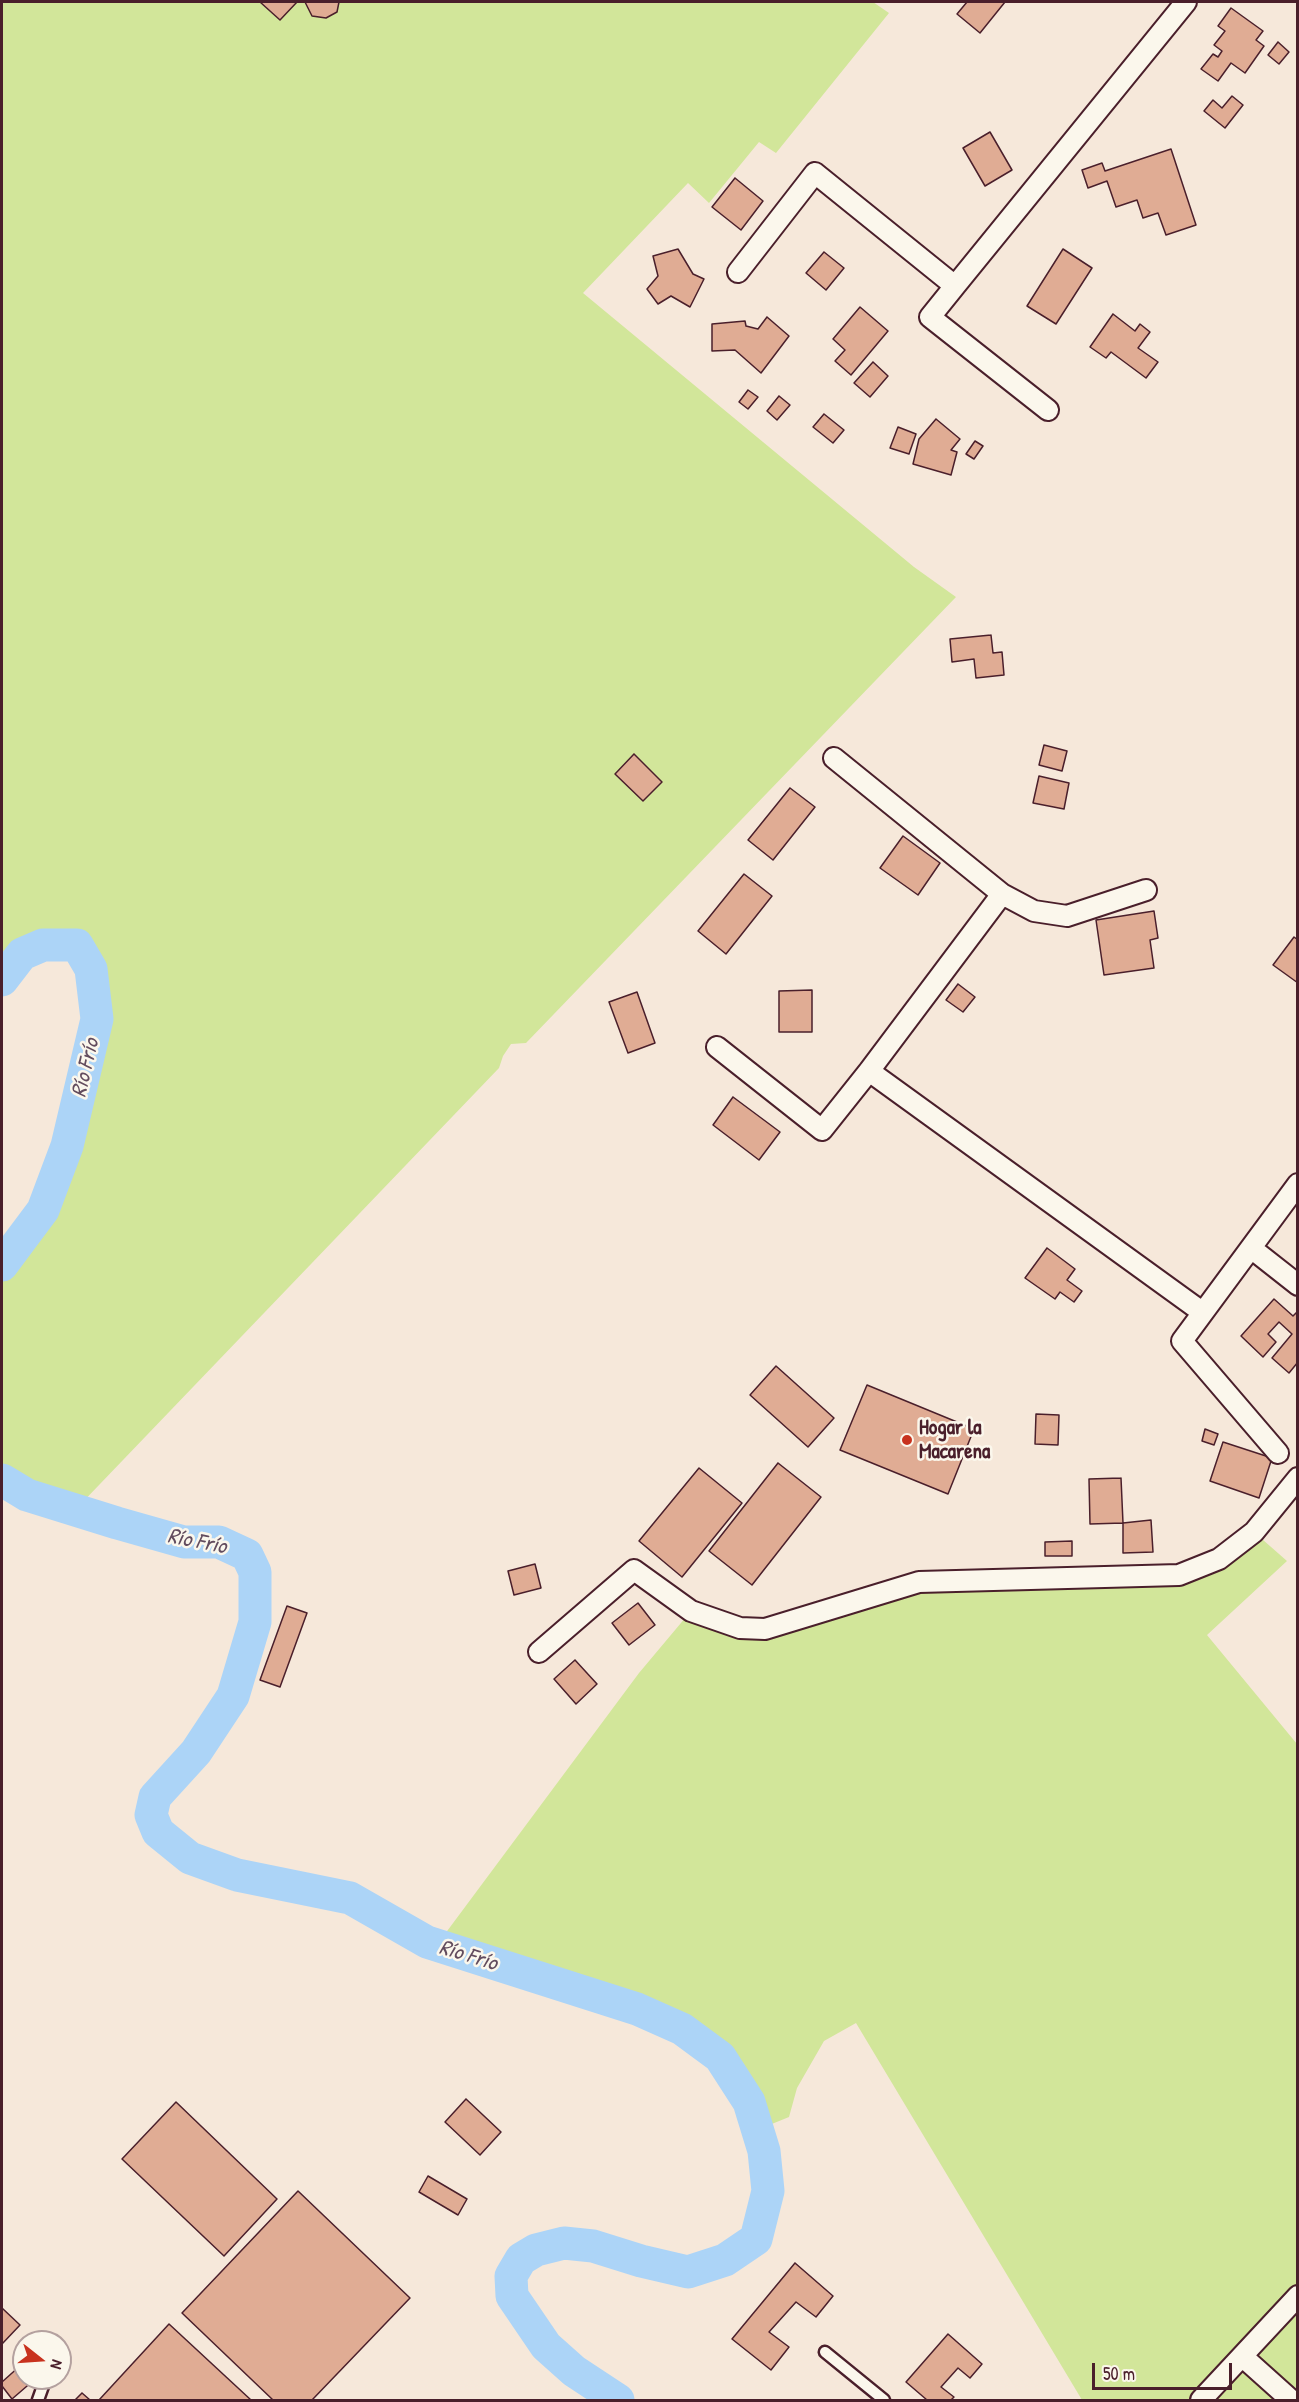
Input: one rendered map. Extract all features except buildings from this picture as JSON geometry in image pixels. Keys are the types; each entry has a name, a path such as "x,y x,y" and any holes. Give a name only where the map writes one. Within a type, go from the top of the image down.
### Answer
{"street":[{"path":"1048,410 930,317 1186,2"},
{"path":"738,272 815,173 955,286"},
{"path":"834,758 1002,894 1034,911 1067,916 1146,890"},
{"path":"717,1047 822,1130 1002,894"},
{"path":"869,1071 1202,1312"},
{"path":"1278,1453 1182,1341 1298,1184"},
{"path":"1251,1248 1298,1285"},
{"path":"539,1652 634,1570 691,1611 740,1628 765,1629 919,1582 1179,1575 1219,1559 1254,1532 1298,1479"},
{"path":"1201,2400 1298,2296"},
{"path":"1243,2356 1291,2400"}],"lane":[{"path":"825,2352 884,2400"}],"green space":[{"path":"2,2 873,2 889,13 776,153 759,142 709,203 688,183 583,293 914,567 956,597 526,1043 511,1044 499,1068 76,1509 27,1495 2,1480 2,1265 43,1211 67,1146 97,1019 91,969 77,945 43,945 22,954 2,980"},
{"path":"1254,1532 1287,1561 1207,1635 1297,1744 1297,2400 1082,2400 856,2023 824,2041 797,2088 789,2117 757,2130 749,2102 720,2057 682,2029 637,2009 436,1946 639,1673 691,1611 740,1628 919,1582 1179,1575"}],"waterway":[{"name":"Río Frío","path":"2,980 22,954 43,945 77,945 91,969 97,1019 67,1146 43,1210 2,1265"},
{"name":"Río Frío","path":"2,1480 27,1495 117,1523 184,1542 219,1542 247,1555 255,1572 255,1622 233,1696 196,1752 155,1797 151,1815 158,1832 190,1858 237,1875 350,1898 427,1942 637,2009 682,2029 720,2057 749,2102 764,2151 768,2191 756,2239 725,2260 688,2272 593,2246 564,2243 536,2250 521,2259 511,2276 512,2296 546,2346 574,2371 618,2400"}],"place":[{"name":"Hogar la Macarena","path":"907,1440"}]}
